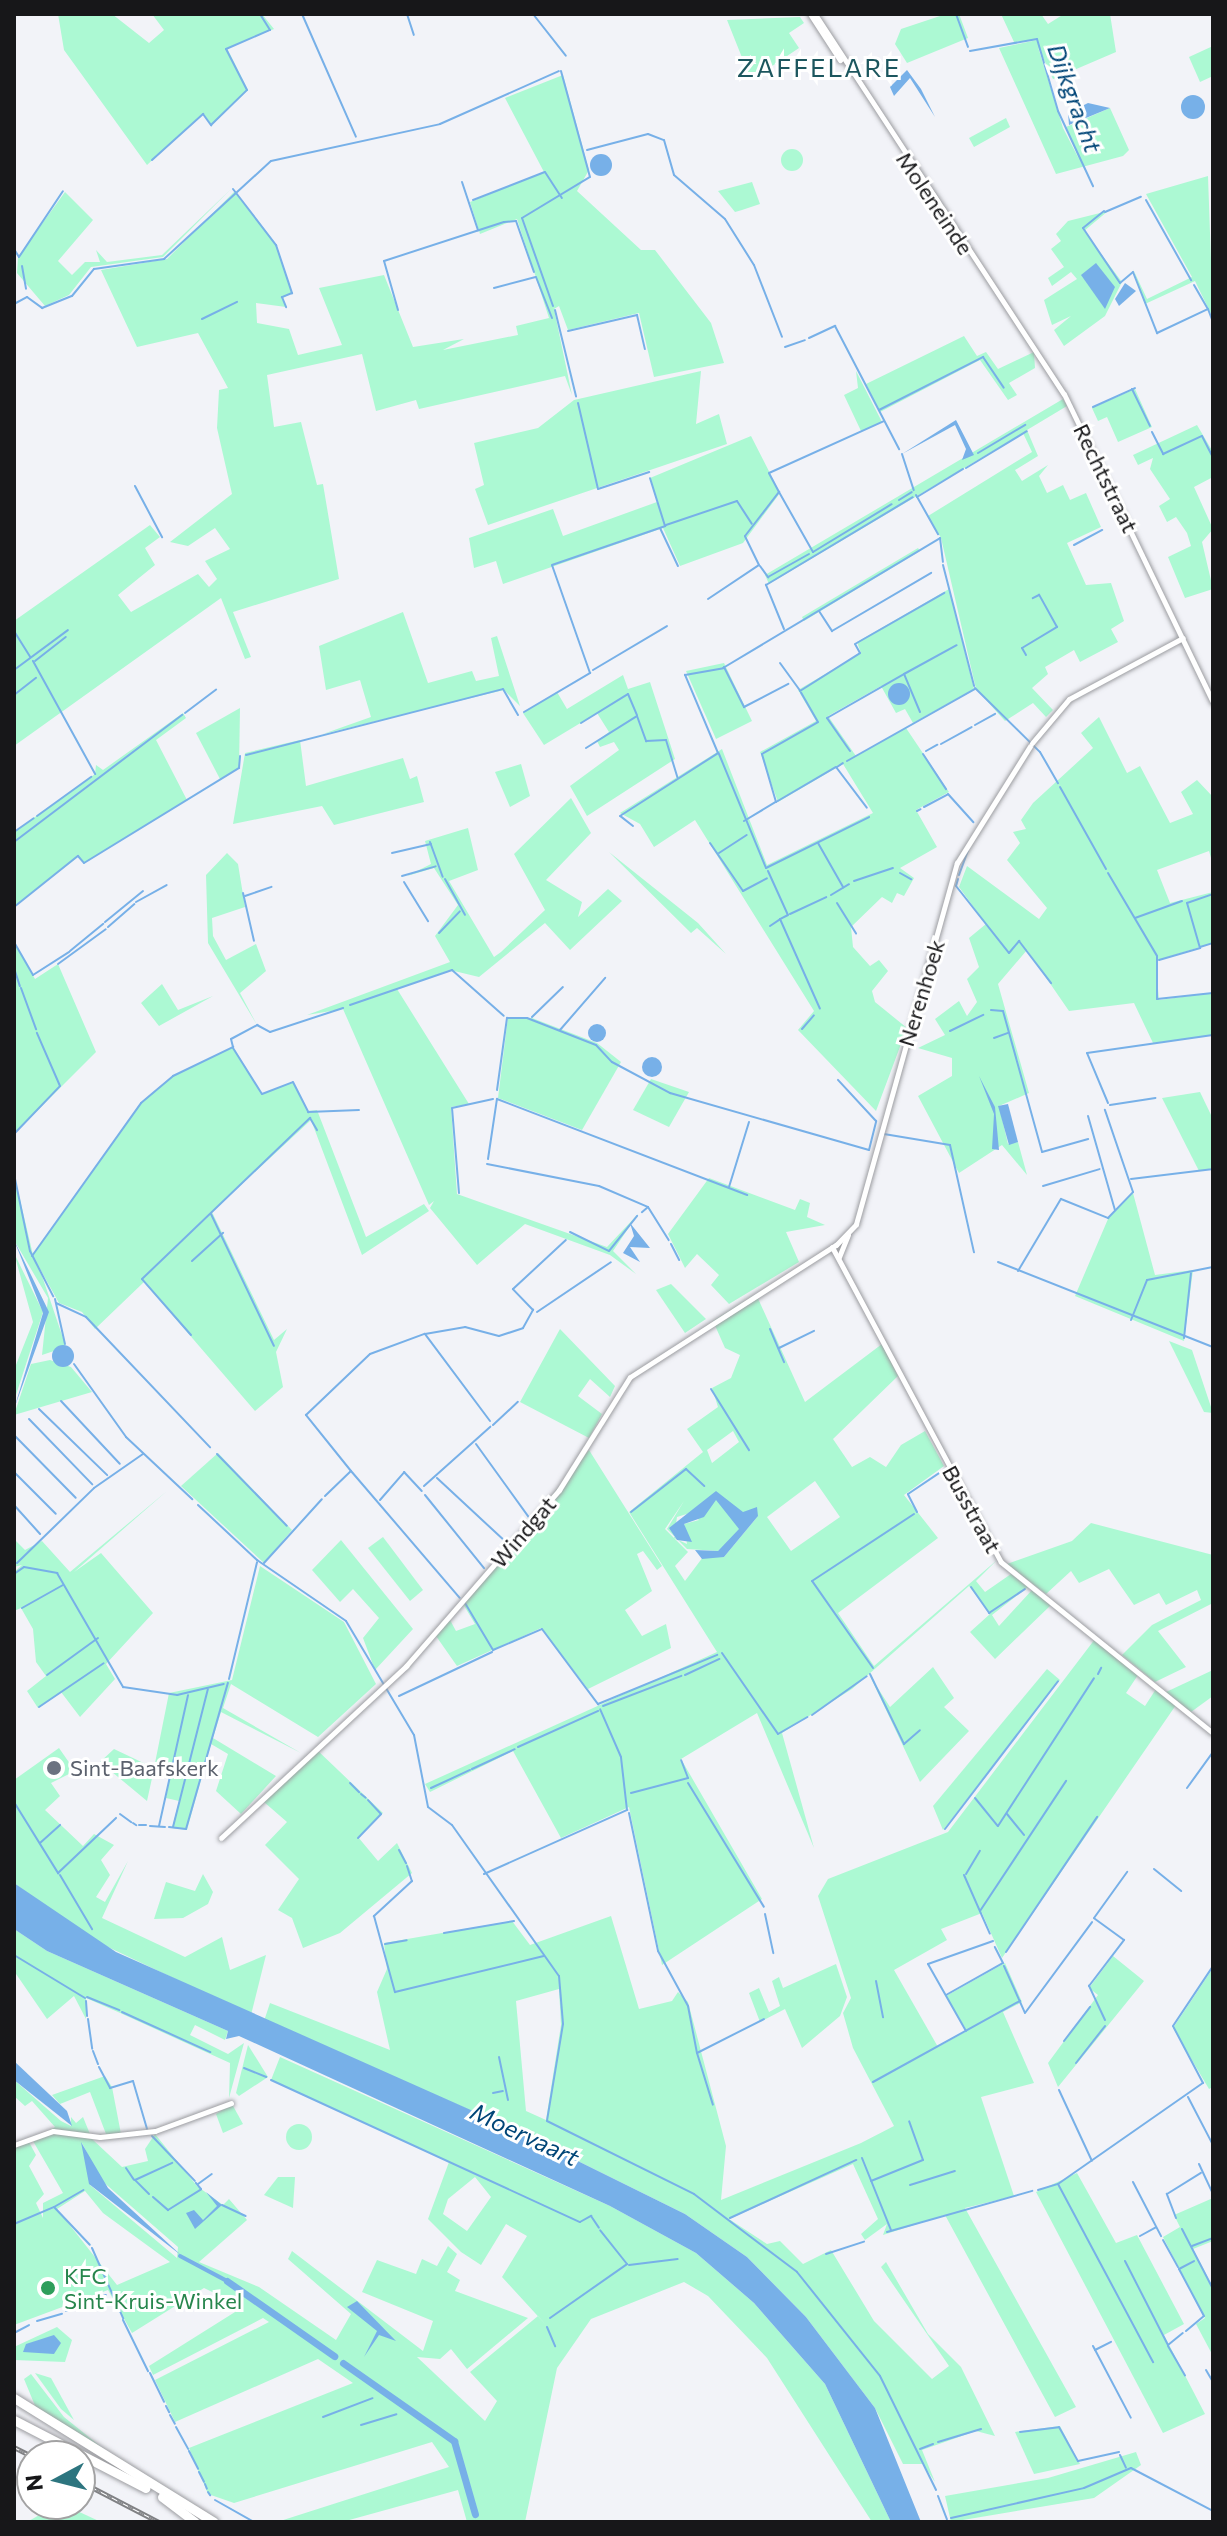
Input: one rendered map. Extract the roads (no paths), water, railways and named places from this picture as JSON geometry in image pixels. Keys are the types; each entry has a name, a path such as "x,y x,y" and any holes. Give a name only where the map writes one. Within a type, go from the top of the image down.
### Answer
{"highway":[{"path":"14,2398 205,2520"},
{"path":"14,2420 205,2520"}],"street":[{"name":"Moleneinde","path":"812,14 978,267"},
{"name":"Rechtstraat","path":"978,267 1064,394 1213,702"},
{"name":"Nerenhoek","path":"832,1247 848,1234 861,1212 880,1120 957,863 1031,745 1069,699 1183,638"},
{"path":"839,1257 848,1234"},
{"name":"Busstraat","path":"832,1247 1001,1562 1213,1733"},
{"name":"Windgat","path":"221,1838 382,1685 559,1490 630,1377 832,1247"},
{"path":"14,2145 60,2131 133,2135 231,2103"}],"water":[{"path":"907,70 935,117 910,78 894,96 890,87"},
{"path":"1193,95 1201,99 1205,107 1201,115 1193,119 1185,115 1181,107 1185,99"},
{"path":"1088,103 1110,108 1069,125 1068,113"},
{"path":"601,154 609,157 612,165 609,173 601,176 593,173 590,165 593,157"},
{"path":"1096,263 1115,287 1105,309 1081,275"},
{"path":"1125,283 1136,291 1119,306 1115,299"},
{"path":"956,420 974,455 962,460 966,449 955,425 902,454"},
{"path":"899,683 907,686 910,694 907,702 899,705 891,702 888,694 891,686"},
{"path":"597,1024 606,1033 597,1042 588,1033"},
{"path":"652,1057 659,1060 662,1067 659,1074 652,1077 645,1074 642,1067 645,1060"},
{"path":"979,1076 995,1107 999,1150 992,1149 994,1114"},
{"path":"1008,1104 1018,1142 1009,1145 998,1106"},
{"path":"630,1223 650,1248 630,1247 640,1262 623,1253 634,1236"},
{"path":"14,1240 49,1312 14,1409 43,1313"},
{"path":"63,1345 74,1356 63,1367 52,1356"},
{"path":"716,1491 743,1512 757,1507 758,1516 724,1557 702,1559 695,1550 718,1551 739,1529 716,1500 704,1517 684,1524 692,1542 677,1540 669,1528"},
{"path":"14,1883 116,1952 509,2127 685,2214 747,2257 806,2317 875,2408 921,2522 891,2522 825,2384 754,2303 696,2253 610,2206 239,2036 226,2039 228,2031 47,1951 14,1929"},
{"path":"14,2061 67,2111 72,2126 14,2080"},
{"path":"81,2142 108,2188 182,2256 89,2184"},
{"path":"206,2192 222,2205 195,2229 186,2213 194,2210 203,2220 217,2206"},
{"path":"357,2301 396,2341 379,2335 364,2357 377,2331 347,2307"},
{"path":"54,2335 61,2343 54,2354 23,2352 26,2344"}],"waterway":[{"path":"152,160 203,114 211,125 247,90 226,49 270,30 260,14"},
{"path":"302,14 356,137"},
{"path":"407,14 414,35"},
{"path":"533,14 566,56"},
{"name":"Dijkgracht","path":"956,14 968,47"},
{"name":"Dijkgracht","path":"970,51 1037,39 1058,111 1093,186"},
{"path":"14,304 27,297 42,308 72,296 94,269 164,259 271,161 440,124 559,71"},
{"path":"553,306 522,218 590,177 561,71"},
{"path":"587,150 648,134 664,140 674,175 725,219 754,265 782,337"},
{"path":"473,200 545,172 562,198"},
{"path":"462,182 478,230"},
{"path":"233,189 276,245 292,293 282,297 286,307"},
{"path":"14,249 19,257 63,191"},
{"path":"1105,212 1141,197"},
{"path":"1146,200 1191,280"},
{"name":"Dijkgracht","path":"1104,211 1083,228 1120,283 1133,272 1157,333 1208,309 1213,322"},
{"path":"398,310 384,261 504,222 516,221 534,272"},
{"path":"22,266 26,289"},
{"path":"494,288 536,277 552,318"},
{"path":"1194,285 1208,309"},
{"path":"202,319 237,302"},
{"path":"555,310 576,396"},
{"path":"568,331 637,315 645,349"},
{"path":"809,338 835,326 899,449"},
{"path":"785,347 805,340"},
{"path":"879,410 983,357 1004,388"},
{"name":"Dijkgracht","path":"1093,407 1135,388"},
{"path":"1132,389 1150,426"},
{"path":"578,403 598,489 649,472"},
{"path":"708,599 759,565 745,536 779,492 769,473 884,421"},
{"path":"978,453 1025,425"},
{"name":"Dijkgracht","path":"966,468 1027,431"},
{"path":"1152,432 1163,454 1202,436 1213,458"},
{"path":"902,454 914,490"},
{"path":"917,497 963,469"},
{"path":"524,712 590,673 552,565 665,526 650,478"},
{"path":"135,486 162,537"},
{"path":"779,492 813,552 892,504"},
{"path":"899,500 912,492"},
{"path":"916,495 938,534"},
{"path":"784,629 766,585 913,497"},
{"path":"666,525 737,501 752,524"},
{"path":"660,528 678,566"},
{"path":"1074,545 1102,530"},
{"path":"633,826 620,816 718,753 685,675 723,668 940,538 943,562"},
{"path":"760,566 768,577 809,554"},
{"path":"943,565 974,686"},
{"path":"819,611 832,631 931,573"},
{"path":"780,663 800,691 860,653 855,644 944,593"},
{"path":"1026,655 1022,648 1057,627 1039,595 1033,598"},
{"path":"593,670 667,626"},
{"path":"14,670 68,630"},
{"path":"14,631 30,657"},
{"path":"35,661 66,637"},
{"path":"920,712 904,674 957,645"},
{"path":"33,661 95,774"},
{"path":"724,667 744,707 788,684"},
{"path":"850,751 827,718 904,674"},
{"path":"14,695 36,678"},
{"path":"975,688 1040,752 1058,783"},
{"path":"246,755 503,689 518,715"},
{"path":"847,761 975,689"},
{"path":"185,713 216,690"},
{"path":"744,821 776,802 762,754 818,722 801,693"},
{"path":"581,723 628,694 637,715"},
{"path":"975,725 995,714"},
{"path":"14,842 182,715"},
{"path":"586,748 637,716 646,741 666,740 677,777"},
{"path":"941,744 972,727"},
{"path":"926,751 937,745"},
{"path":"719,754 766,868 869,817"},
{"path":"923,754 946,789"},
{"path":"14,907 78,856 84,863 239,768 240,756"},
{"path":"837,767 843,763"},
{"path":"776,802 836,767 867,808"},
{"path":"37,816 91,777"},
{"path":"1060,787 1106,869"},
{"path":"924,807 948,794 973,822"},
{"path":"917,811 921,809"},
{"path":"14,832 34,818"},
{"path":"719,853 747,835"},
{"path":"430,842 443,877"},
{"path":"710,843 743,891 767,878"},
{"path":"818,843 843,887"},
{"path":"392,853 431,844"},
{"path":"959,875 968,850"},
{"path":"402,876 436,866"},
{"path":"854,881 893,868"},
{"path":"768,871 788,915 780,919 820,1009"},
{"path":"900,873 911,879"},
{"path":"1108,873 1157,956 1157,999 1213,993"},
{"path":"445,879 465,915"},
{"path":"958,879 956,886 1009,953 1019,941 1051,983"},
{"path":"404,882 428,921"},
{"path":"831,895 849,884"},
{"path":"136,902 167,885"},
{"path":"245,896 271,887"},
{"path":"105,922 143,891"},
{"path":"243,893 254,941"},
{"path":"1159,960 1200,948 1187,903 1213,894"},
{"path":"790,914 826,897"},
{"path":"1135,918 1182,901"},
{"path":"837,903 856,933"},
{"path":"108,927 134,904"},
{"path":"439,933 460,911"},
{"path":"770,926 779,920"},
{"path":"70,951 103,924"},
{"path":"58,964 106,929"},
{"path":"14,942 33,975 69,952"},
{"path":"1200,947 1213,943"},
{"path":"14,968 20,986"},
{"path":"350,1005 452,970 504,1016"},
{"path":"560,1030 605,978"},
{"path":"532,1017 563,987"},
{"path":"21,988 36,1029"},
{"path":"32,1256 141,1103 173,1076 233,1047 231,1039 257,1025 270,1032 343,1008"},
{"path":"991,1010 1003,1011 1042,1152 1088,1139"},
{"path":"802,1029 814,1015"},
{"path":"950,1031 983,1015"},
{"path":"497,1090 507,1018 527,1018 596,1045 612,1062 670,1093 869,1150 876,1121 838,1080"},
{"path":"14,1134 60,1086 37,1033"},
{"path":"994,1038 1008,1033"},
{"path":"1108,1103 1087,1053 1213,1035"},
{"path":"233,1048 262,1094 293,1082 308,1112 359,1110"},
{"path":"1110,1105 1155,1098"},
{"path":"459,1193 452,1108 493,1099"},
{"path":"488,1159 497,1099 747,1195"},
{"path":"1018,1271 1061,1199 1108,1218 1133,1192 1105,1110"},
{"path":"1088,1116 1115,1210"},
{"path":"191,1335 142,1279 310,1118 317,1130"},
{"path":"729,1187 749,1122"},
{"path":"884,1134 950,1145 974,1252"},
{"path":"487,1164 599,1186 648,1207 642,1212"},
{"path":"1043,1186 1100,1169"},
{"path":"1131,1179 1213,1169"},
{"path":"14,1174 30,1251 53,1296"},
{"path":"648,1207 669,1240"},
{"path":"211,1214 274,1346"},
{"path":"570,1232 609,1251 637,1216"},
{"path":"192,1261 223,1233"},
{"path":"490,1421 425,1334 465,1327 499,1336 523,1328 533,1310 513,1289 566,1240"},
{"path":"671,1244 679,1260"},
{"path":"537,1312 611,1262"},
{"path":"998,1262 1213,1347"},
{"path":"1131,1320 1147,1280 1213,1267"},
{"path":"1184,1338 1191,1273"},
{"path":"55,1299 65,1344"},
{"path":"56,1303 86,1317 210,1447"},
{"path":"770,1329 784,1362"},
{"path":"779,1348 814,1331"},
{"path":"351,1471 306,1415 370,1354 424,1334"},
{"path":"74,1364 126,1437 192,1499"},
{"path":"711,1389 749,1450"},
{"path":"61,1401 120,1464"},
{"path":"493,1425 518,1402"},
{"path":"39,1409 107,1475"},
{"path":"29,1419 92,1484"},
{"path":"424,1486 490,1427"},
{"path":"14,1435 76,1498"},
{"path":"476,1444 530,1519"},
{"path":"17,1563 94,1488 143,1454"},
{"path":"217,1454 287,1526"},
{"path":"631,1512 686,1469 704,1486"},
{"path":"917,1512 908,1494 945,1469 968,1513"},
{"path":"325,1496 351,1471 460,1598"},
{"path":"14,1472 56,1514"},
{"path":"380,1500 404,1472 422,1491"},
{"path":"437,1478 507,1543"},
{"path":"425,1495 484,1568"},
{"path":"264,1563 322,1499"},
{"path":"14,1505 40,1534"},
{"name":"Moervaart","path":"198,1505 257,1560 346,1621 414,1735 428,1807 452,1825 559,1976 563,2024 547,2121 694,2194 797,2272 880,2376 936,2490"},
{"path":"873,1668 812,1581 914,1514"},
{"path":"229,1679 257,1562"},
{"path":"14,1574 24,1567 57,1573 123,1687 177,1695 224,1684"},
{"path":"22,1608 63,1585"},
{"path":"971,1587 989,1613 1025,1589"},
{"path":"465,1603 493,1650 542,1629 598,1704 717,1655"},
{"path":"47,1675 98,1638"},
{"path":"399,1696 492,1652"},
{"path":"722,1653 778,1734 808,1717"},
{"path":"685,1675 720,1659"},
{"path":"39,1707 104,1663"},
{"path":"1098,1674 1101,1668"},
{"path":"870,1674 904,1744 920,1730"},
{"path":"603,1706 681,1676"},
{"path":"812,1715 867,1676"},
{"path":"975,1798 998,1826 1094,1678"},
{"path":"945,1829 1058,1681"},
{"path":"169,1827 186,1829 228,1683"},
{"path":"173,1827 208,1689"},
{"path":"159,1826 188,1695"},
{"path":"484,1874 627,1810 621,1757 600,1709"},
{"path":"518,1747 598,1711"},
{"path":"472,1769 515,1749"},
{"path":"1187,1788 1213,1752"},
{"path":"631,1793 688,1778 681,1760"},
{"path":"431,1788 470,1770"},
{"path":"980,1911 1066,1781"},
{"path":"350,1783 359,1792"},
{"path":"688,1783 764,1907"},
{"path":"361,1794 366,1798"},
{"path":"358,1838 381,1814 368,1800"},
{"path":"14,1802 58,1873 116,1818"},
{"path":"629,1813 658,1951 688,2006 697,2053 764,2019"},
{"path":"120,1814 131,1822"},
{"path":"1007,1814 1024,1835"},
{"path":"1006,1952 1097,1817"},
{"path":"40,1843 60,1825"},
{"path":"139,1825 146,1825"},
{"path":"150,1826 165,1827"},
{"path":"399,1850 406,1863"},
{"path":"966,1874 980,1851"},
{"path":"407,1866 412,1881 374,1916 395,1992 544,1956"},
{"path":"1154,1869 1181,1891"},
{"path":"1105,2020 1089,1986 1124,1940 1094,1918 1127,1872"},
{"path":"60,1875 92,1929"},
{"path":"964,1875 990,1934"},
{"path":"765,1914 773,1953"},
{"path":"444,1933 514,1921"},
{"path":"1004,1966 1025,2013 1092,1922"},
{"path":"385,1944 407,1940"},
{"path":"966,2031 928,1964 993,1941"},
{"path":"946,1995 1003,1963 995,1947"},
{"path":"14,1955 85,1998"},
{"path":"1038,2190 1058,2184 1203,2083 1173,2026 1213,1966"},
{"path":"876,1981 883,2017"},
{"path":"87,1997 119,2010"},
{"path":"86,2001 87,2016"},
{"path":"873,2082 1020,2001"},
{"path":"1064,2041 1090,2007"},
{"path":"122,2012 210,2052"},
{"path":"88,2019 92,2049"},
{"path":"1076,2063 1105,2026"},
{"path":"93,2051 98,2064"},
{"path":"697,2053 713,2105"},
{"name":"Moervaart","path":"499,2057 508,2100"},
{"path":"99,2067 110,2088 133,2081 147,2129"},
{"path":"244,2068 266,2077"},
{"path":"271,2080 580,2222 591,2216 599,2228"},
{"path":"1059,2090 1092,2161"},
{"name":"Moervaart","path":"493,2093 503,2091"},
{"path":"1188,2097 1213,2145"},
{"path":"871,2181 923,2160 909,2121"},
{"path":"152,2136 195,2181"},
{"path":"862,2158 891,2230"},
{"path":"730,2218 856,2160"},
{"path":"149,2194 135,2180 172,2163"},
{"path":"1199,2164 1213,2194"},
{"path":"126,2168 134,2180"},
{"path":"910,2185 955,2171"},
{"path":"1176,2218 1167,2194 1201,2173"},
{"path":"198,2184 212,2174"},
{"path":"1133,2182 1161,2236"},
{"path":"153,2197 168,2210 201,2189 196,2183"},
{"path":"1058,2184 1153,2362"},
{"path":"54,2207 84,2190"},
{"path":"887,2232 1032,2191"},
{"path":"222,2205 246,2216"},
{"path":"14,2224 54,2207 90,2245"},
{"path":"1140,2236 1156,2227"},
{"path":"1182,2229 1213,2289"},
{"path":"550,2318 627,2264 600,2230"},
{"path":"1192,2246 1213,2238"},
{"path":"1163,2240 1178,2267"},
{"path":"826,2254 864,2242"},
{"path":"92,2248 123,2318"},
{"path":"180,2256 227,2281"},
{"path":"629,2265 678,2259"},
{"path":"1125,2261 1168,2345 1183,2333"},
{"path":"1186,2331 1204,2316 1179,2269 1194,2261"},
{"path":"227,2281 334,2356"},
{"path":"66,2311 106,2295"},
{"path":"37,2321 62,2314"},
{"path":"123,2320 148,2371"},
{"path":"14,2333 29,2325"},
{"path":"547,2327 555,2346"},
{"path":"1095,2350 1111,2342"},
{"path":"1093,2346 1131,2418"},
{"path":"1168,2346 1185,2376"},
{"path":"343,2363 454,2441 475,2514"},
{"path":"1206,2370 1213,2382"},
{"path":"150,2373 164,2402"},
{"path":"323,2417 373,2398"},
{"path":"166,2406 169,2412"},
{"path":"361,2425 396,2414"},
{"path":"170,2415 175,2424"},
{"path":"176,2427 188,2449"},
{"path":"1020,2432 1059,2427 1078,2461 1119,2452"},
{"path":"938,2442 981,2429"},
{"path":"920,2449 933,2444"},
{"path":"189,2451 198,2469"},
{"path":"1120,2455 1126,2468"},
{"path":"951,2518 1084,2488 1131,2468 1213,2511"},
{"path":"199,2472 204,2482"},
{"path":"205,2484 207,2489"},
{"path":"938,2496 947,2519"},
{"path":"215,2500 254,2522"}],"railway":[{"path":"96,2489 159,2522"}],"place":[{"name":"Sint-Baafskerk","path":"54,1768"},
{"name":"KFC Sint-Kruis-Winkel","path":"48,2288"}],"district":[{"name":"ZAFFELARE","path":"819,67"}]}
